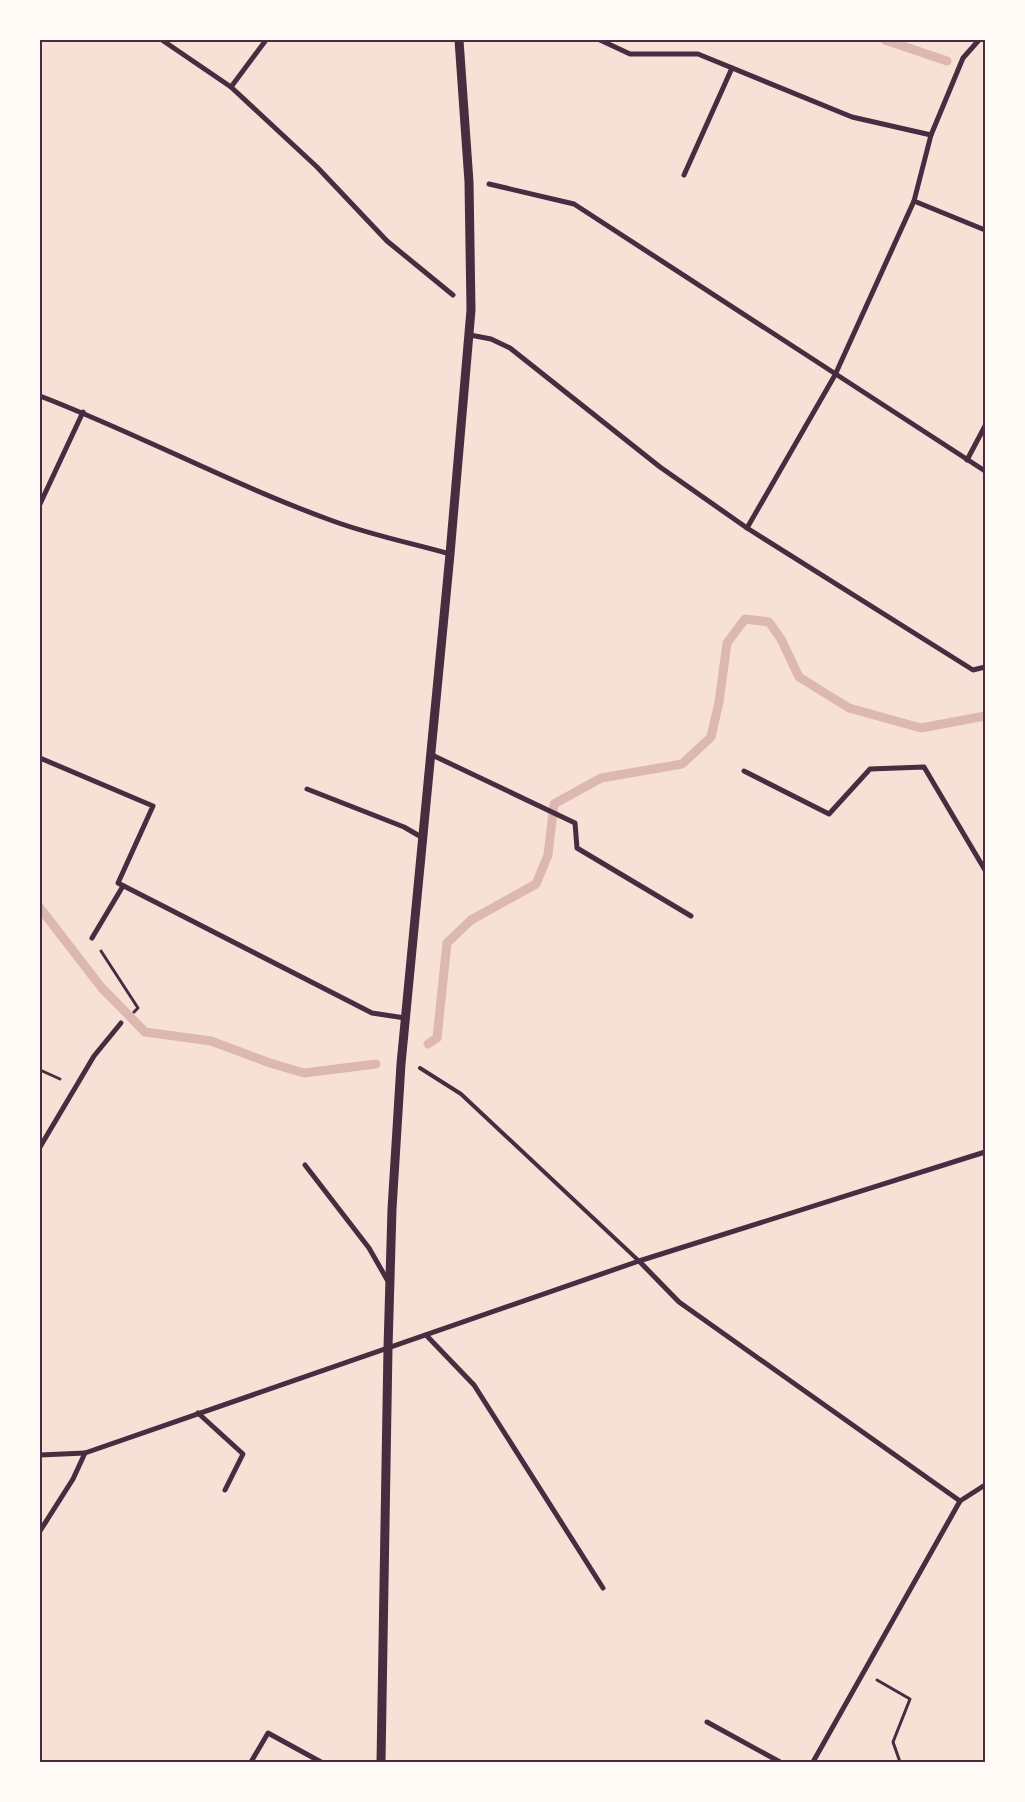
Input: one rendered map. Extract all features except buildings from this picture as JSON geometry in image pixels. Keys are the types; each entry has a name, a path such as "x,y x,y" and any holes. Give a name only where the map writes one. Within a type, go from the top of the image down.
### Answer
{"street":[{"path":"162,40 231,87 317,167 387,241 453,295"},
{"path":"231,87 266,40"},
{"path":"381,1762 388,1348 393,1189 401,1064 470,335 469,182 459,40"},
{"path":"600,40 630,54 698,54 852,117 931,135"},
{"path":"747,528 835,375 914,201 931,135 963,58 979,40"},
{"path":"684,175 732,68"},
{"path":"489,184 574,204 985,471"},
{"path":"914,201 985,230"},
{"path":"470,335 491,339 510,348 660,467 747,528 973,670 985,667"},
{"path":"40,396 83,412 256,490 334,521 450,554"},
{"path":"40,504 83,412"},
{"path":"967,460 985,426"},
{"path":"430,754 575,824 577,848 691,916"},
{"path":"40,758 153,806 118,883 372,1013 406,1018"},
{"path":"744,771 828,814 870,769 924,767 985,870"},
{"path":"307,789 404,827 422,838"},
{"path":"92,938 123,886"},
{"path":"40,1147 94,1056 121,1023"},
{"path":"40,1455 85,1453 640,1261 985,1152"},
{"path":"305,1165 369,1248 390,1284"},
{"path":"640,1261 679,1302 960,1500"},
{"path":"426,1335 474,1385 603,1588"},
{"path":"198,1413 243,1454 225,1490"},
{"path":"40,1531 73,1479 85,1453"},
{"path":"813,1762 960,1500 985,1484"},
{"path":"707,1722 780,1762"},
{"path":"250,1762 268,1733 321,1762"}],"lane":[{"path":"420,1068 461,1094 640,1261"}],"path":[{"path":"92,938 138,1008 121,1023"},
{"path":"863,1673 910,1699 893,1742 900,1762"}],"waterway":[{"path":"885,40 947,61"},
{"path":"428,1044 437,1038 447,943 471,920 536,884 548,855 554,804 601,778 682,764 711,737 719,702 727,643 745,619 769,622 781,639 799,677 849,708 921,728 985,716"},
{"path":"40,908 101,987 145,1032 211,1041 270,1063 304,1073 376,1064"}]}
